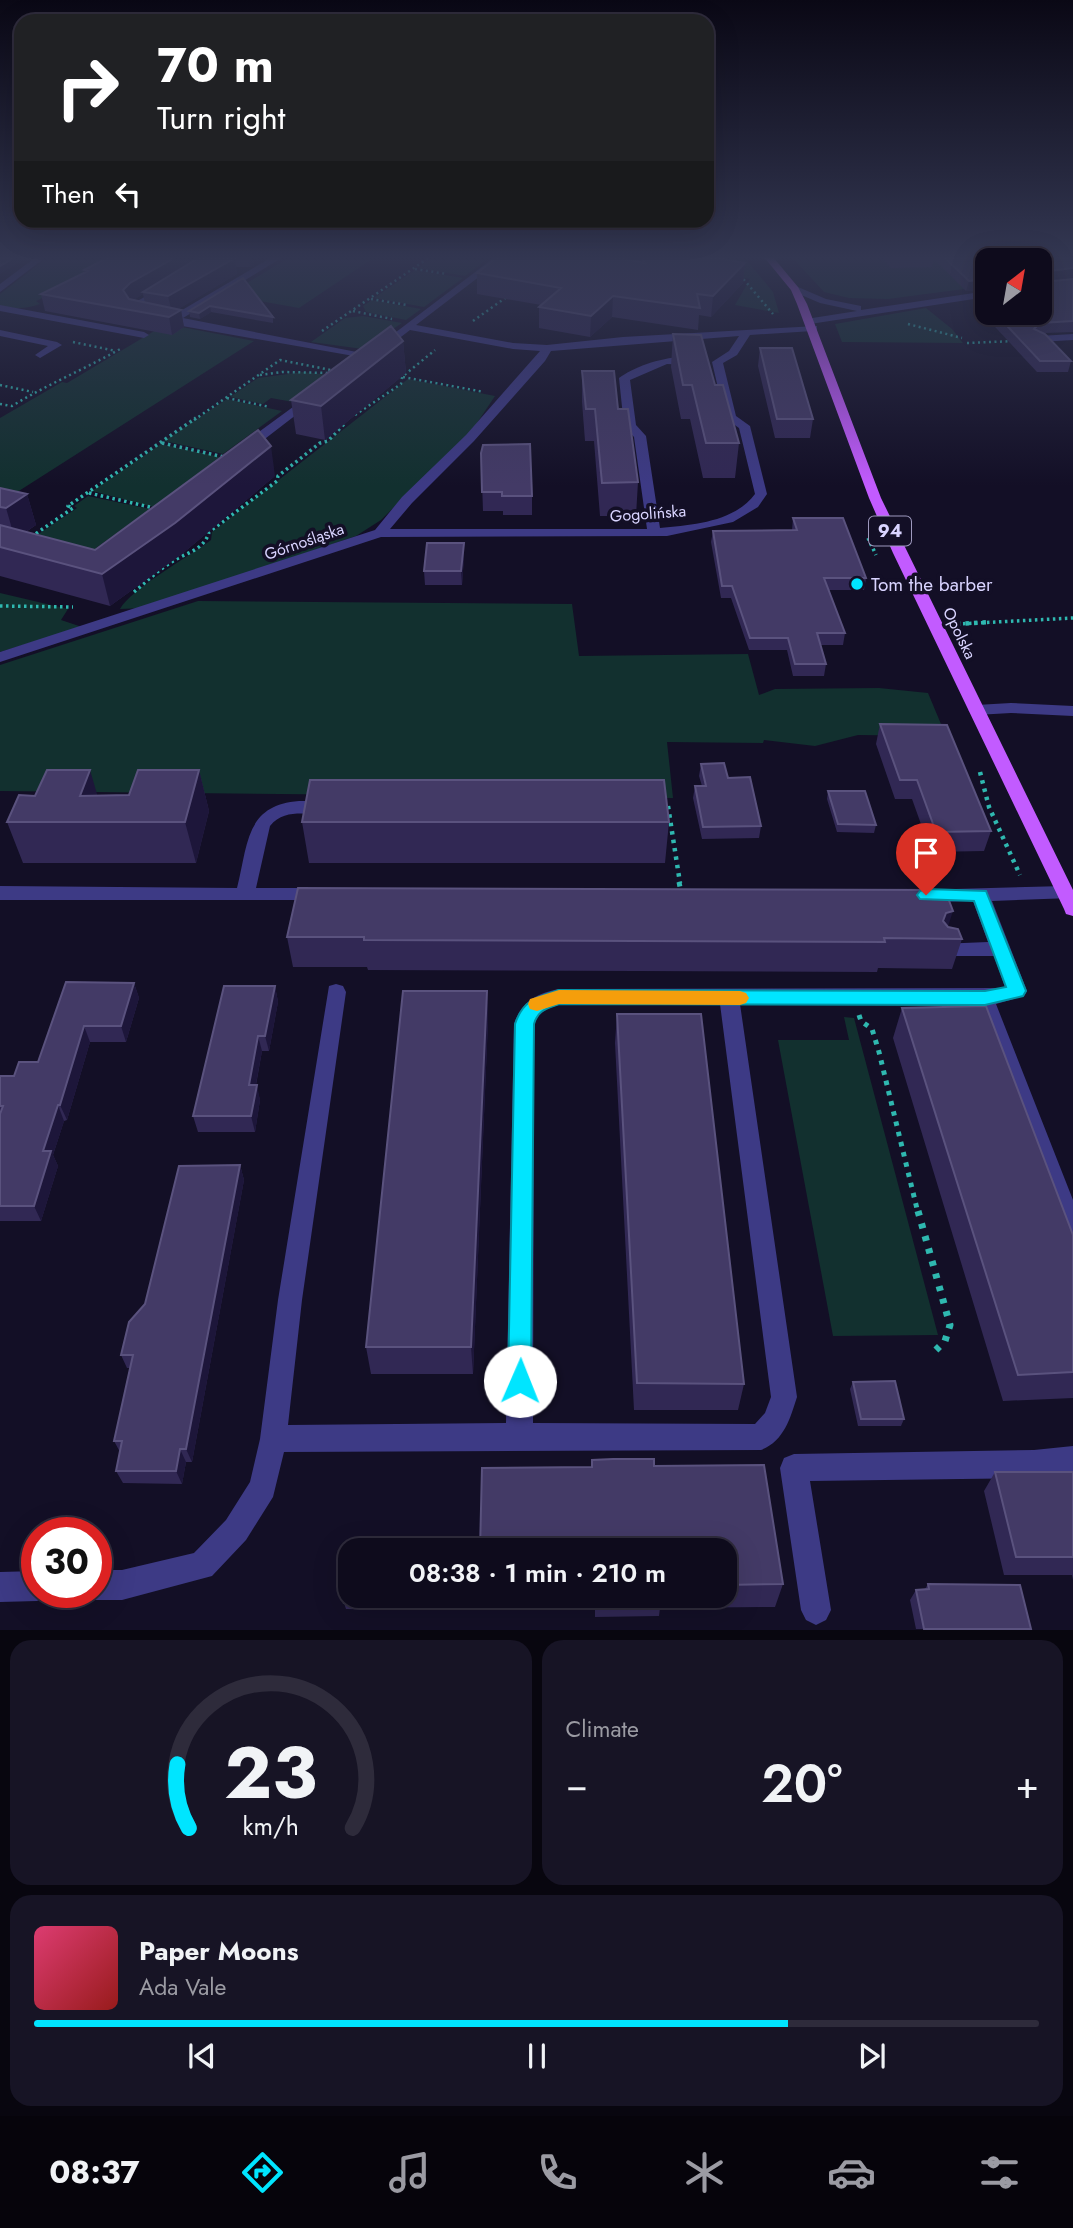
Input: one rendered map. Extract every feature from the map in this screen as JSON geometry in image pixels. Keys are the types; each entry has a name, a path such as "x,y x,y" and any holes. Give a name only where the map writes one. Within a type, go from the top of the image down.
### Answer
{"main road":[{"name":"Opolska","path":"815,333 875,498 1069,901"}],"street":[{"path":"0,333 57,345 40,355"},
{"path":"134,333 144,335"},
{"path":"237,333 367,357"},
{"path":"342,372 400,333"},
{"path":"442,333 513,346 547,348 734,333"},
{"path":"654,533 640,436 630,426 624,378 666,361 716,362 733,353 746,333"},
{"path":"1039,339 1073,337"},
{"path":"380,533 407,500 470,438 541,359 547,348"},
{"name":"Gogolińska","path":"380,533 654,533 684,530 750,510 761,494 744,426 730,418 716,362"},
{"path":"227,458 328,386"},
{"name":"Górnośląska","path":"0,657 380,533"},
{"path":"976,710 1011,708 1073,711"},
{"path":"245,895 261,825 265,818 286,807 340,807"},
{"path":"0,893 341,895"},
{"path":"899,895 980,895 1069,901"},
{"path":"519,1436 524,1024 534,1005 559,997 985,998 1017,991 980,895"},
{"path":"946,949 1000,949"},
{"path":"112,1585 202,1566 236,1530 263,1487 273,1439 290,1300 336,992"},
{"path":"273,1439 761,1437 776,1421 784,1397 729,998"},
{"path":"985,998 1073,1230"},
{"path":"816,1610 794,1468 1034,1464 1073,1460"},
{"path":"0,1587 21,1586"}],"path":[{"path":"314,337 320,333"},
{"path":"943,333 962,338"},
{"path":"967,343 1039,339"},
{"path":"133,593 172,561 187,556 207,540 209,532 269,488 277,481 278,476 320,443 328,441 342,429 341,426 374,400 387,396 401,384 402,377 440,346"},
{"path":"0,411 124,347"},
{"path":"28,539 73,508 68,506 280,360 342,372"},
{"path":"259,375 304,371 342,372"},
{"path":"402,377 506,396"},
{"path":"0,385 34,392"},
{"path":"226,397 275,408"},
{"path":"2,405 8,401 18,401"},
{"path":"2,405 9,406"},
{"path":"161,443 227,458"},
{"path":"88,493 154,508"},
{"path":"0,606 73,607"},
{"path":"935,625 1073,618"},
{"path":"977,764 989,807 1022,878"},
{"path":"668,806 681,895"},
{"path":"858,1012 861,1021 872,1029 879,1052 923,1232 950,1325 945,1341 931,1355"}],"green space":[{"path":"151,333 213,333 254,341 0,503 0,418 62,382 67,383"},
{"path":"324,333 387,333 363,349 311,342"},
{"path":"839,333 955,333 963,343 842,342"},
{"path":"303,372 329,375 293,402 271,398 263,404 230,397 258,378"},
{"path":"408,379 495,396 473,429 381,520 356,536 145,608 120,609 136,592 211,540 212,532"},
{"path":"227,399 282,411 223,454 164,441"},
{"path":"161,444 220,457 153,507 92,491"},
{"path":"88,496 150,509 96,548 96,551 34,537 77,508 74,506"},
{"path":"0,593 68,609 61,620 82,627 0,652"},
{"path":"198,601 572,604 579,656 748,654 759,695 775,689 879,688 928,693 946,736 858,735 815,746 764,740 763,743 667,742 673,798 0,791 0,665"},
{"path":"844,1017 854,1018 938,1335 833,1336 778,1040 849,1040"}],"building":[{"path":"381,333 397,333 403,341 321,406 291,400"},
{"path":"1014,333 1045,334 1071,361 1040,361"},
{"path":"673,334 701,335 715,385 723,385 739,443 706,443 692,385 683,385"},
{"path":"760,348 792,348 813,419 777,419"},
{"path":"582,371 614,371 618,409 628,409 638,482 602,483 595,409 586,409"},
{"path":"258,430 271,446 175,523 102,574 0,547 0,525 95,550"},
{"path":"530,444 532,496 502,496 502,492 482,492 483,445"},
{"path":"0,488 27,494 6,508 0,507"},
{"path":"793,518 843,518 866,578 824,578 845,633 817,633 826,664 795,664 788,638 750,638 732,586 722,586 713,531 797,530"},
{"path":"427,543 464,543 461,571 424,571"},
{"path":"880,724 947,725 991,831 936,832 917,780 900,780"},
{"path":"724,763 728,778 750,777 761,826 703,827 695,786 706,786 701,764"},
{"path":"47,770 90,770 80,796 129,795 138,770 199,770 185,822 7,822 19,795 35,796"},
{"path":"310,780 664,780 669,822 302,822"},
{"path":"828,791 865,791 876,825 838,824"},
{"path":"298,888 945,890 953,911 946,913 943,921 948,927 958,929 962,939 884,938 885,942 364,940 364,937 287,937"},
{"path":"66,982 134,983 121,1026 84,1026 43,1151 51,1151 34,1206 0,1206 0,1114 3,1106 0,1106 0,1076 14,1076 19,1062 38,1062"},
{"path":"224,986 275,986 265,1036 258,1036 249,1085 257,1085 251,1116 193,1116"},
{"path":"403,991 487,991 471,1347 366,1347"},
{"path":"986,1006 1073,1235 1073,1372 1018,1375 902,1008"},
{"path":"617,1014 701,1014 744,1384 637,1383"},
{"path":"240,1165 186,1449 180,1449 176,1471 116,1471 122,1441 114,1441 133,1355 121,1355 129,1322 145,1304 179,1166"},
{"path":"895,1381 904,1419 861,1419 853,1382"},
{"path":"654,1459 654,1466 764,1465 783,1584 737,1585 737,1538 480,1538 482,1468 592,1467 592,1460"},
{"path":"995,1472 1073,1472 1073,1557 1016,1557"},
{"path":"928,1584 1020,1585 1031,1629 924,1629 916,1590 929,1589"}],"slow traffic":[{"path":"537,1004 559,997 740,998"}],"place":[{"name":"Tom the barber","path":"857,584"}],"route":[{"path":"520,1381 524,1024 534,1005 559,997 985,998 1017,991 980,895 926,895"}]}
